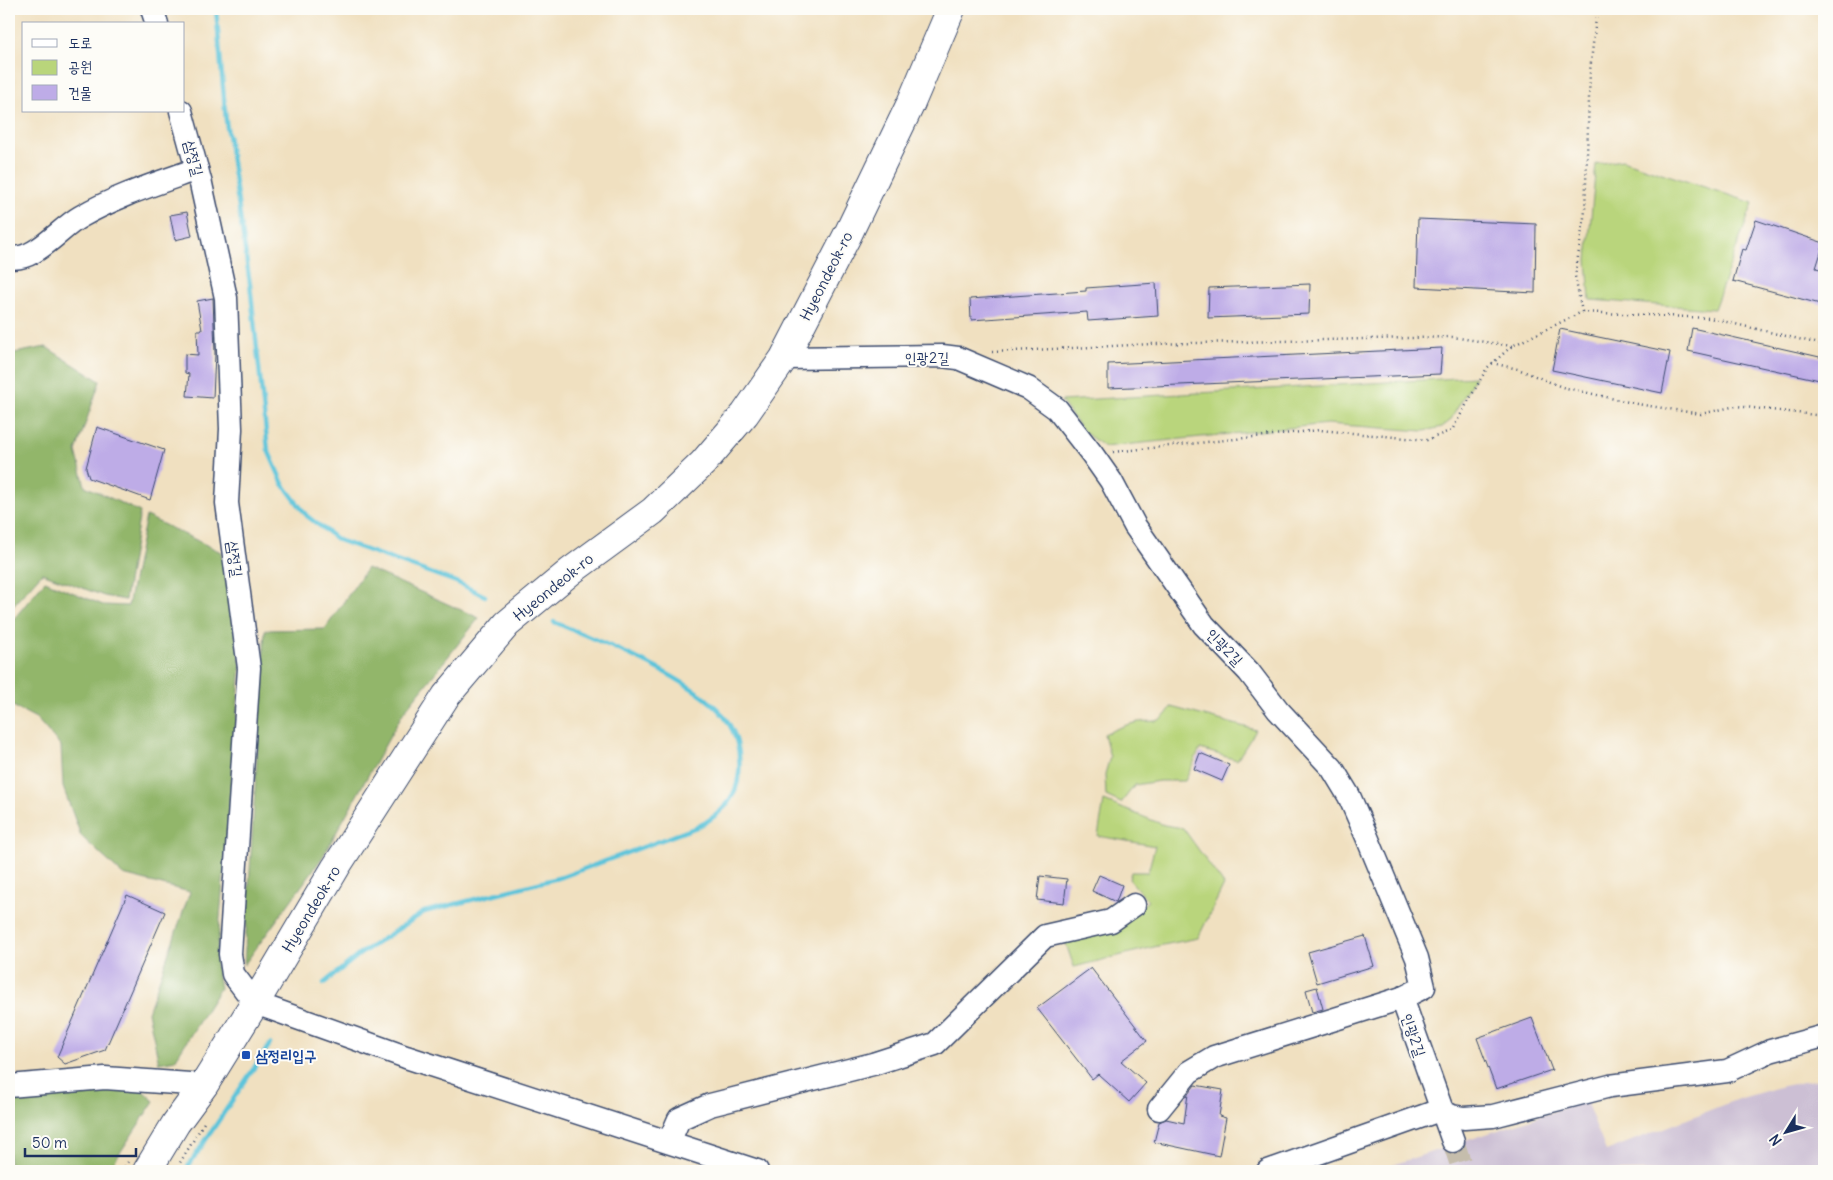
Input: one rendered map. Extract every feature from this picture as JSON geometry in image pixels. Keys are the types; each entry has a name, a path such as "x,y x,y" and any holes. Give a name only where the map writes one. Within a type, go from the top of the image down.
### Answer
{"main road":[{"name":"Hyeondeok-ro","path":"147,1171 176,1124 204,1085 336,867 446,696 507,624 571,571 653,511 703,463 745,414 784,358 853,225 911,102 951,9"}],"street":[{"path":"152,9 156,22"},
{"name":"삼정길","path":"181,112 197,169 226,298 232,429 227,504 249,668 230,954 233,974 255,1003"},
{"path":"9,257 25,258 79,217 147,187 197,169"},
{"name":"인광2길","path":"784,358 942,356 958,358 1028,388 1057,409 1092,454 1110,481 1135,526 1204,625 1249,672 1278,710 1332,768 1349,796 1417,958 1424,987 1402,998 1440,1110 1453,1141"},
{"path":"669,1142 679,1118 710,1105 873,1064 935,1044 1046,936 1111,921 1134,905"},
{"path":"1159,1108 1189,1072 1214,1057 1402,998"},
{"path":"255,1003 406,1058 757,1171"},
{"path":"1268,1171 1440,1110 1452,1116 1464,1118 1493,1116 1610,1086 1727,1071 1770,1051 1824,1036"},
{"path":"9,1086 105,1078 204,1085"}],"path":[{"path":"1582,312 1575,276 1586,211 1590,71 1597,9"},
{"path":"1092,454 1320,430 1427,440 1452,430 1487,368 1512,346 1582,312 1710,318 1824,345"},
{"path":"958,358 984,352 1174,343 1452,337 1512,346"},
{"path":"1492,363 1518,369 1562,387 1637,404 1701,414 1736,406 1824,416"}],"shaded area":[{"path":"1824,1078 1824,1171 1374,1171 1586,1101 1606,1151 1738,1099 1783,1086"}],"green space":[{"path":"1622,160 1753,203 1714,309 1590,300 1587,260 1596,164"},
{"path":"46,347 100,381 76,451 85,486 140,512 125,600 104,596 42,573 9,610 9,354"},
{"path":"1475,377 1450,421 1442,427 1424,431 1327,424 1104,447 1084,432 1061,401"},
{"path":"146,516 221,552 241,665 216,966 220,988 175,1060 159,1063 148,1012 190,892 123,875 81,836 63,787 61,746 36,718 9,704 12,621 45,581 103,605 128,606"},
{"path":"367,568 479,618 403,713 322,858 244,965 265,630 325,629"},
{"path":"1171,707 1256,730 1237,760 1200,749 1185,781 1159,781 1135,785 1121,803 1106,796 1105,774 1110,757 1104,734 1130,724 1159,720 1167,714"},
{"path":"1104,801 1164,825 1183,828 1224,885 1198,938 1074,967 1064,938 1117,924 1148,901 1129,879 1131,872 1148,872 1155,846 1098,836"},
{"path":"113,1084 142,1090 154,1101 108,1171 9,1171 9,1098"}],"building":[{"path":"187,212 192,236 175,240 170,215"},
{"path":"1418,219 1536,224 1535,293 1416,287"},
{"path":"1756,220 1824,243 1816,268 1824,270 1824,305 1733,281 1742,249 1746,250"},
{"path":"1156,283 1158,316 1088,321 1087,312 971,320 970,299 1086,291 1086,288"},
{"path":"1310,284 1309,314 1208,318 1209,288"},
{"path":"213,298 215,354 213,398 187,396 189,374 185,373 185,354 198,355 197,330 202,330 197,301"},
{"path":"1692,328 1824,358 1824,381 1688,351"},
{"path":"1560,329 1670,352 1662,393 1552,370"},
{"path":"1442,348 1440,374 1108,388 1108,364"},
{"path":"97,427 164,450 150,500 89,478 86,468"},
{"path":"1200,753 1229,765 1222,781 1194,769"},
{"path":"1099,875 1122,885 1116,902 1092,891"},
{"path":"1040,876 1067,879 1064,903 1037,900"},
{"path":"127,895 165,912 105,1050 65,1064 57,1057"},
{"path":"1365,936 1374,966 1317,983 1308,952"},
{"path":"1091,968 1147,1041 1121,1061 1146,1083 1129,1102 1098,1074 1092,1079 1037,1008"},
{"path":"1317,987 1323,1009 1312,1012 1306,990"},
{"path":"1532,1018 1552,1070 1496,1089 1477,1038"},
{"path":"1195,1085 1223,1090 1219,1116 1226,1118 1219,1156 1154,1142 1159,1122 1166,1119 1184,1123 1188,1094"}],"waterway":[{"path":"216,9 226,121 250,284 268,450 283,484 307,516 338,540 456,582 485,596"},
{"path":"324,983 360,954 424,912 562,877 697,827 713,818 731,799 738,783 740,759 738,746 728,722 715,707 674,677 622,651 554,622"},
{"path":"185,1171 270,1044"}],"tunnel":[{"path":"1453,1141 1463,1171"}],"place":[{"name":"삼정리입구","path":"246,1055"}]}
